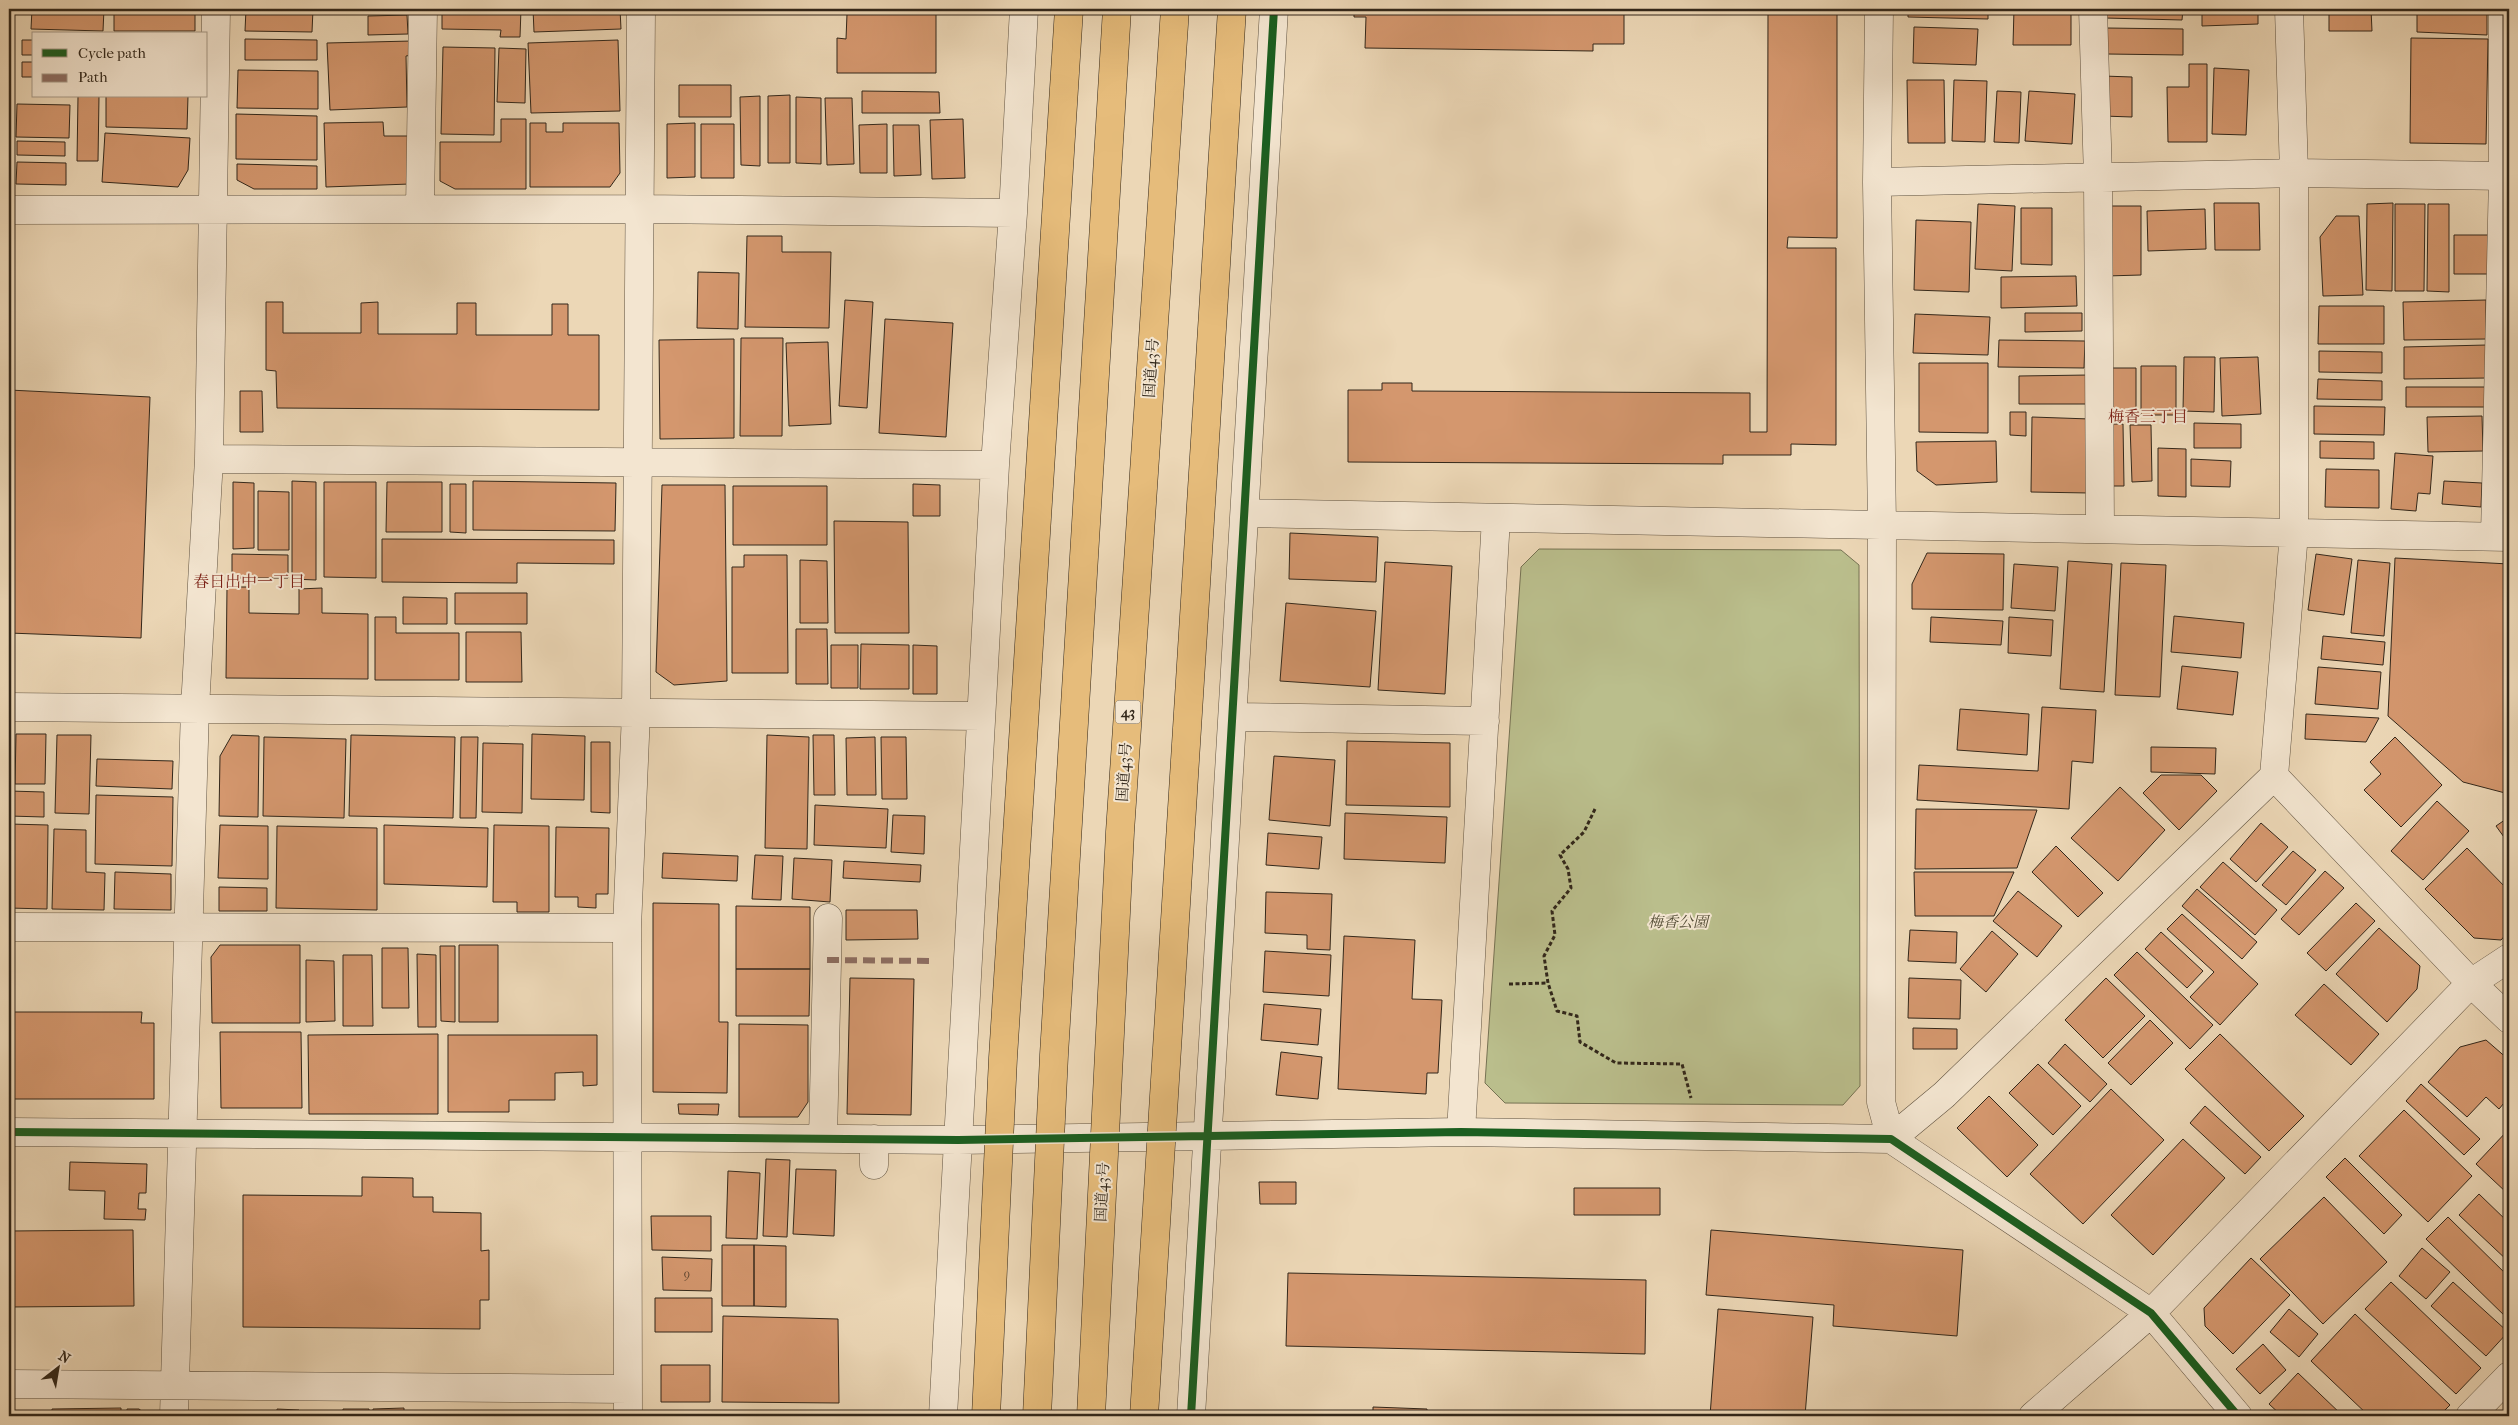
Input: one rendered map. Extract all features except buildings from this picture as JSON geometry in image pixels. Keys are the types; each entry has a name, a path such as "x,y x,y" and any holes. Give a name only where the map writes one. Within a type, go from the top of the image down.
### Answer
{"highway":[{"path":"986,1416 1003,1058 1070,9"},
{"path":"1036,1416 1054,1055 1117,9"},
{"name":"国道43号","path":"1091,1416 1120,832 1174,9"},
{"path":"1144,1416 1232,9"}],"street":[{"path":"174,1416 195,708 209,459 216,9"},
{"path":"420,209 423,9"},
{"path":"628,1416 627,928 636,713 641,9"},
{"path":"943,1416 995,465 1013,213 1024,9"},
{"path":"1191,1416 1234,717 1244,513 1274,9"},
{"path":"1879,9 1877,182 1882,525 1882,1102 1890,1139"},
{"path":"2093,9 2098,178 2100,529"},
{"path":"1890,1139 1944,1095 2274,776 2294,533 2294,173 2289,9"},
{"path":"1244,513 2502,536 2506,176 2503,9"},
{"path":"1877,182 2294,173 2506,176"},
{"path":"9,210 639,208 1013,213"},
{"path":"209,459 995,465"},
{"path":"1462,1132 1496,518"},
{"path":"9,707 981,716"},
{"path":"1234,717 1485,721"},
{"path":"2274,776 2471,983 2509,1019"},
{"path":"824,1139 828,918"},
{"path":"9,927 627,928"},
{"path":"2034,1416 2151,1313 2471,983 2509,958"},
{"path":"9,1132 824,1139 874,1152 958,1140 1209,1135 1462,1132 1890,1139 2151,1313 2238,1416"},
{"path":"2470,1416 2509,1376"},
{"path":"9,1384 628,1389"}],"path":[{"path":"1595,809 1584,832 1560,854 1568,869 1571,888 1552,911 1555,935 1544,956 1554,1002 1557,1011 1577,1016 1580,1042 1616,1063 1682,1064 1692,1104"}],"green space":[{"name":"梅香公園","path":"1539,549 1841,550 1859,565 1860,1086 1843,1105 1505,1103 1485,1083 1521,567"}],"marked path":[{"path":"827,960 935,961"},
{"path":"715,1416 740,1416"}],"cycle path":[{"path":"1191,1416 1274,9"},
{"path":"9,1132 958,1140 1461,1132 1891,1139 2151,1313 2238,1416"}],"district":[{"name":"梅香三丁目","path":"2148,416"},
{"name":"春日出中一丁目","path":"249,581"}]}
